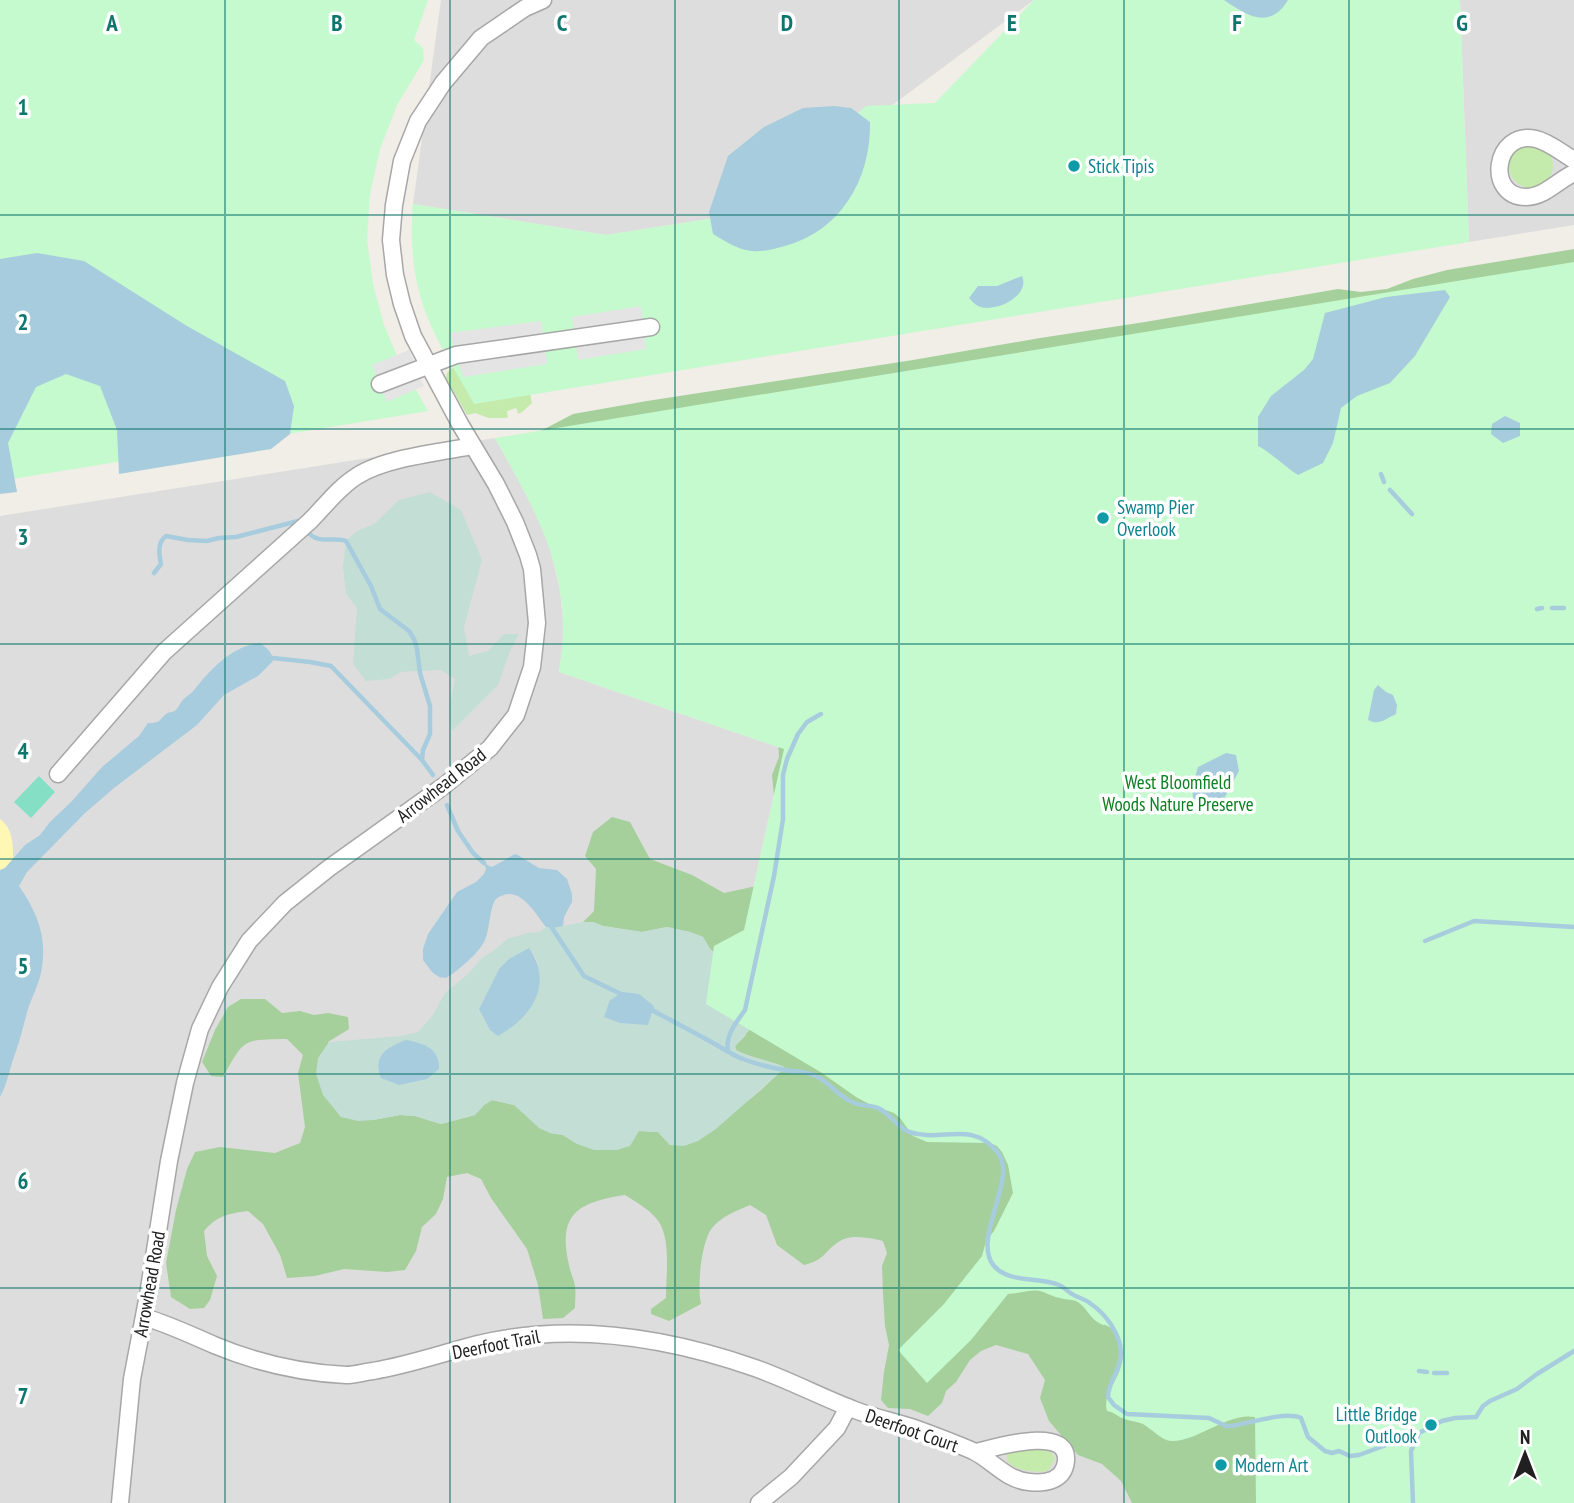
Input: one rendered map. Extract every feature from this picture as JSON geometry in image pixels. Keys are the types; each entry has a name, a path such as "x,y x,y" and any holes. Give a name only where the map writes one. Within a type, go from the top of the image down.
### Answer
{"street":[{"name":"Arrowhead Road","path":"120,1503 132,1379 169,1161 185,1083 200,1029 220,987 249,941 285,903 445,785 490,748 516,715 532,667 537,623 532,569 515,522 496,484 413,336 395,275 391,240 402,160 418,121 443,83 481,38 525,8 543,0"},
{"path":"1574,160 1544,141 1532,138 1515,140 1503,152 1498,167 1502,183 1513,195 1526,197 1542,194 1562,178 1574,173"},
{"path":"380,384 456,355 651,327"},
{"path":"58,774 164,652 310,522 356,477 387,463 473,446"},
{"name":"Deerfoot Trail","path":"144,1317 262,1361 305,1371 348,1375 392,1368 516,1337 561,1333 631,1337 707,1353 745,1365 848,1407"},
{"path":"759,1503 791,1477 836,1428 848,1407"},
{"name":"Deerfoot Court","path":"848,1407 976,1452 1011,1477 1027,1482 1050,1482 1063,1472 1067,1459 1062,1448 1054,1443 1033,1440 976,1452"}],"shaded area":[{"path":"441,0 1034,0 747,213 606,235 413,204"},
{"path":"1224,0 1288,0 1274,15 1258,17 1241,11"},
{"path":"1460,0 1574,0 1574,225 1469,242"},
{"path":"803,108 851,108 870,122 865,163 849,200 837,215 805,239 764,251 742,249 713,234 709,212 728,156 764,127"},
{"path":"37,253 84,261 187,326 285,381 294,406 290,434 271,449 119,474 117,430 100,386 66,374 36,387 8,443 17,492 0,494 0,259"},
{"path":"1022,276 1021,290 1009,302 985,308 969,298 978,286 997,286"},
{"path":"1445,290 1450,297 1415,356 1390,383 1357,396 1341,408 1333,443 1323,463 1298,475 1258,446 1258,417 1271,396 1304,370 1313,359 1325,313 1386,297"},
{"path":"641,306 646,349 578,360 572,317"},
{"path":"541,321 547,364 463,377 450,333"},
{"path":"409,350 424,386 387,402 372,365"},
{"path":"1505,416 1520,423 1520,436 1503,443 1491,434 1492,424"},
{"path":"495,438 535,510 553,560 563,621 559,672 784,749 744,930 990,1317 1256,1503 0,1503 0,516"},
{"path":"430,492 461,510 482,560 464,627 469,656 488,651 504,634 519,634 498,685 452,731 449,711 455,679 441,670 401,672 389,679 366,681 353,664 357,608 346,594 343,567 346,541 357,531 374,524 399,500"},
{"path":"260,643 267,648 273,661 258,676 224,695 197,725 114,788 85,813 27,872 19,886 40,927 43,960 40,978 0,1097 0,870 5,868 25,845 40,835 102,767 139,736 148,723 157,722 176,710 208,674 231,654"},
{"path":"1378,685 1393,695 1397,705 1396,714 1375,722 1368,720 1374,690"},
{"path":"1226,753 1236,755 1239,771 1220,806 1202,813 1194,806 1192,788 1198,767"},
{"path":"516,854 539,868 557,870 567,879 572,902 564,917 563,926 546,927 521,898 508,894 501,896 494,902 482,945 451,975 446,978 439,977 423,960 428,934 457,892 476,882 484,874 484,863 491,867"},
{"path":"593,922 642,932 667,927 703,937 710,949 726,962 756,1023 735,1046 736,1050 784,1067 784,1071 698,1141 684,1146 670,1145 658,1132 639,1131 630,1146 617,1150 594,1150 577,1144 563,1135 539,1128 514,1105 492,1100 475,1115 441,1124 415,1116 400,1115 358,1121 341,1117 323,1095 316,1074 318,1058 329,1042 418,1032 433,1015 445,993 482,958 507,939 539,932 546,927","holes":["529,948 536,958 539,971 479,1008 499,969"]},
{"path":"529,948 539,974 536,998 521,1019 498,1036 490,1030 479,1009 499,969 509,959"},
{"path":"623,992 639,994 654,1006 648,1025 620,1023 604,1017 610,1000"},
{"path":"406,1040 424,1045 433,1051 439,1062 439,1069 427,1079 399,1085 381,1078 379,1063 383,1053"}],"green space":[{"path":"0,0 428,0 414,40 423,48 424,60 397,105 380,149 370,194 367,239 373,284 384,325 397,356 428,411 0,481"},
{"path":"1034,0 1460,0 1469,242 474,404 439,341 422,302 413,253 413,204 606,235 747,213 757,201 866,106 935,103"},
{"path":"1531,144 1546,151 1553,166 1546,181 1531,188 1516,181 1509,166 1516,151"},
{"name":"West Bloomfield Woods Nature Preserve","path":"1574,249 1574,1503 1132,1503 1121,1481 1102,1464 1078,1455 1049,1421 1040,1398 1045,1380 1028,1354 996,1345 981,1351 970,1360 956,1382 946,1391 942,1403 928,1416 910,1409 888,1408 881,1400 889,1345 885,1326 882,1266 887,1253 883,1241 848,1238 837,1243 820,1258 804,1265 777,1245 766,1215 750,1205 725,1217 712,1228 705,1243 701,1265 701,1304 669,1321 651,1314 651,1309 666,1298 666,1249 659,1222 643,1207 625,1195 595,1202 575,1214 569,1222 566,1248 575,1286 575,1308 563,1318 543,1319 538,1285 527,1249 481,1179 467,1173 447,1177 443,1199 436,1214 422,1227 416,1251 405,1270 387,1272 344,1269 315,1276 287,1278 280,1255 263,1224 248,1211 223,1216 204,1231 207,1256 217,1276 210,1300 204,1308 190,1309 171,1297 166,1263 176,1210 187,1169 195,1152 220,1147 275,1153 300,1143 305,1127 298,1073 303,1055 287,1039 261,1040 246,1044 223,1077 211,1076 202,1062 228,1007 241,999 265,999 282,1013 300,1011 314,1015 328,1013 348,1017 349,1029 328,1042 333,1106 341,1117 373,1120 400,1115 415,1116 441,1124 475,1115 492,1100 514,1105 550,1133 563,1135 577,1144 639,1131 658,1132 670,1145 732,1114 784,1071 784,1067 736,1050 735,1046 746,1035 726,962 710,949 703,937 667,927 642,932 583,922 594,911 596,869 585,856 593,832 612,817 630,822 650,859 692,875 724,893 761,885 776,818 772,775 779,757 778,739 566,620 533,435 573,414 1338,289 1361,292 1387,289 1447,270"},
{"name":"West Bloomfield Woods Nature Preserve","path":"1574,262 1574,1503 1256,1503 1255,1417 1234,1419 1191,1437 1171,1441 1143,1424 1107,1411 1108,1394 1121,1366 1119,1339 1113,1330 1096,1321 1076,1301 1040,1291 1008,1294 971,1340 927,1383 898,1350 944,1304 982,1256 986,1241 1013,1193 1008,1165 1002,1152 990,1143 927,1142 913,1136 894,1113 856,1097 822,1073 706,1004 714,946 744,930 784,749 559,672 563,638 562,606 557,577 539,522 495,438"},
{"path":"453,367 530,394 532,403 518,414 516,408 507,411 506,418 489,418 475,413 467,415 446,378"},
{"path":"39,776 55,792 31,818 14,802"},
{"path":"1035,1447 1047,1450 1054,1456 1048,1471 1020,1469 1007,1460 1007,1454"}],"sand":[{"path":"0,819 10,832 13,859 0,870"}],"waterway":[{"path":"1381,474 1384,482"},
{"path":"1390,490 1412,514"},
{"path":"154,573 161,564 160,545 166,536 207,541 236,537 298,521 316,538 346,541 371,586 380,609 409,631 414,639 430,706 430,734 422,760"},
{"path":"1537,609 1542,608"},
{"path":"1552,608 1564,608"},
{"path":"273,658 331,666 422,760 433,775"},
{"path":"728,1051 730,1034 745,1010 774,876 783,819 783,775 787,759 798,734 807,722 821,714"},
{"path":"447,805 458,831 473,853 484,863"},
{"path":"1425,941 1474,921 1574,927"},
{"path":"552,928 584,976 623,995"},
{"path":"650,1009 740,1058 816,1076 854,1103 880,1109 909,1132 921,1135 967,1134 988,1143 998,1153 1003,1164 1003,1178 988,1241 988,1254 994,1266 1016,1278 1059,1285 1089,1302 1102,1313 1115,1332 1121,1352 1108,1397 1127,1414 1209,1418 1226,1426 1294,1416 1301,1418 1308,1437 1325,1451 1359,1455 1419,1433 1442,1421 1476,1417 1490,1401 1517,1389 1574,1351"},
{"path":"1419,1371 1427,1372"},
{"path":"1434,1373 1447,1373"},
{"path":"1413,1503 1411,1451 1419,1433"}],"place":[{"name":"Stick Tipis","path":"1074,166"},
{"name":"Swamp Pier Overlook","path":"1103,518"},
{"name":"Little Bridge Outlook","path":"1431,1425"},
{"name":"Modern Art","path":"1221,1465"}]}
